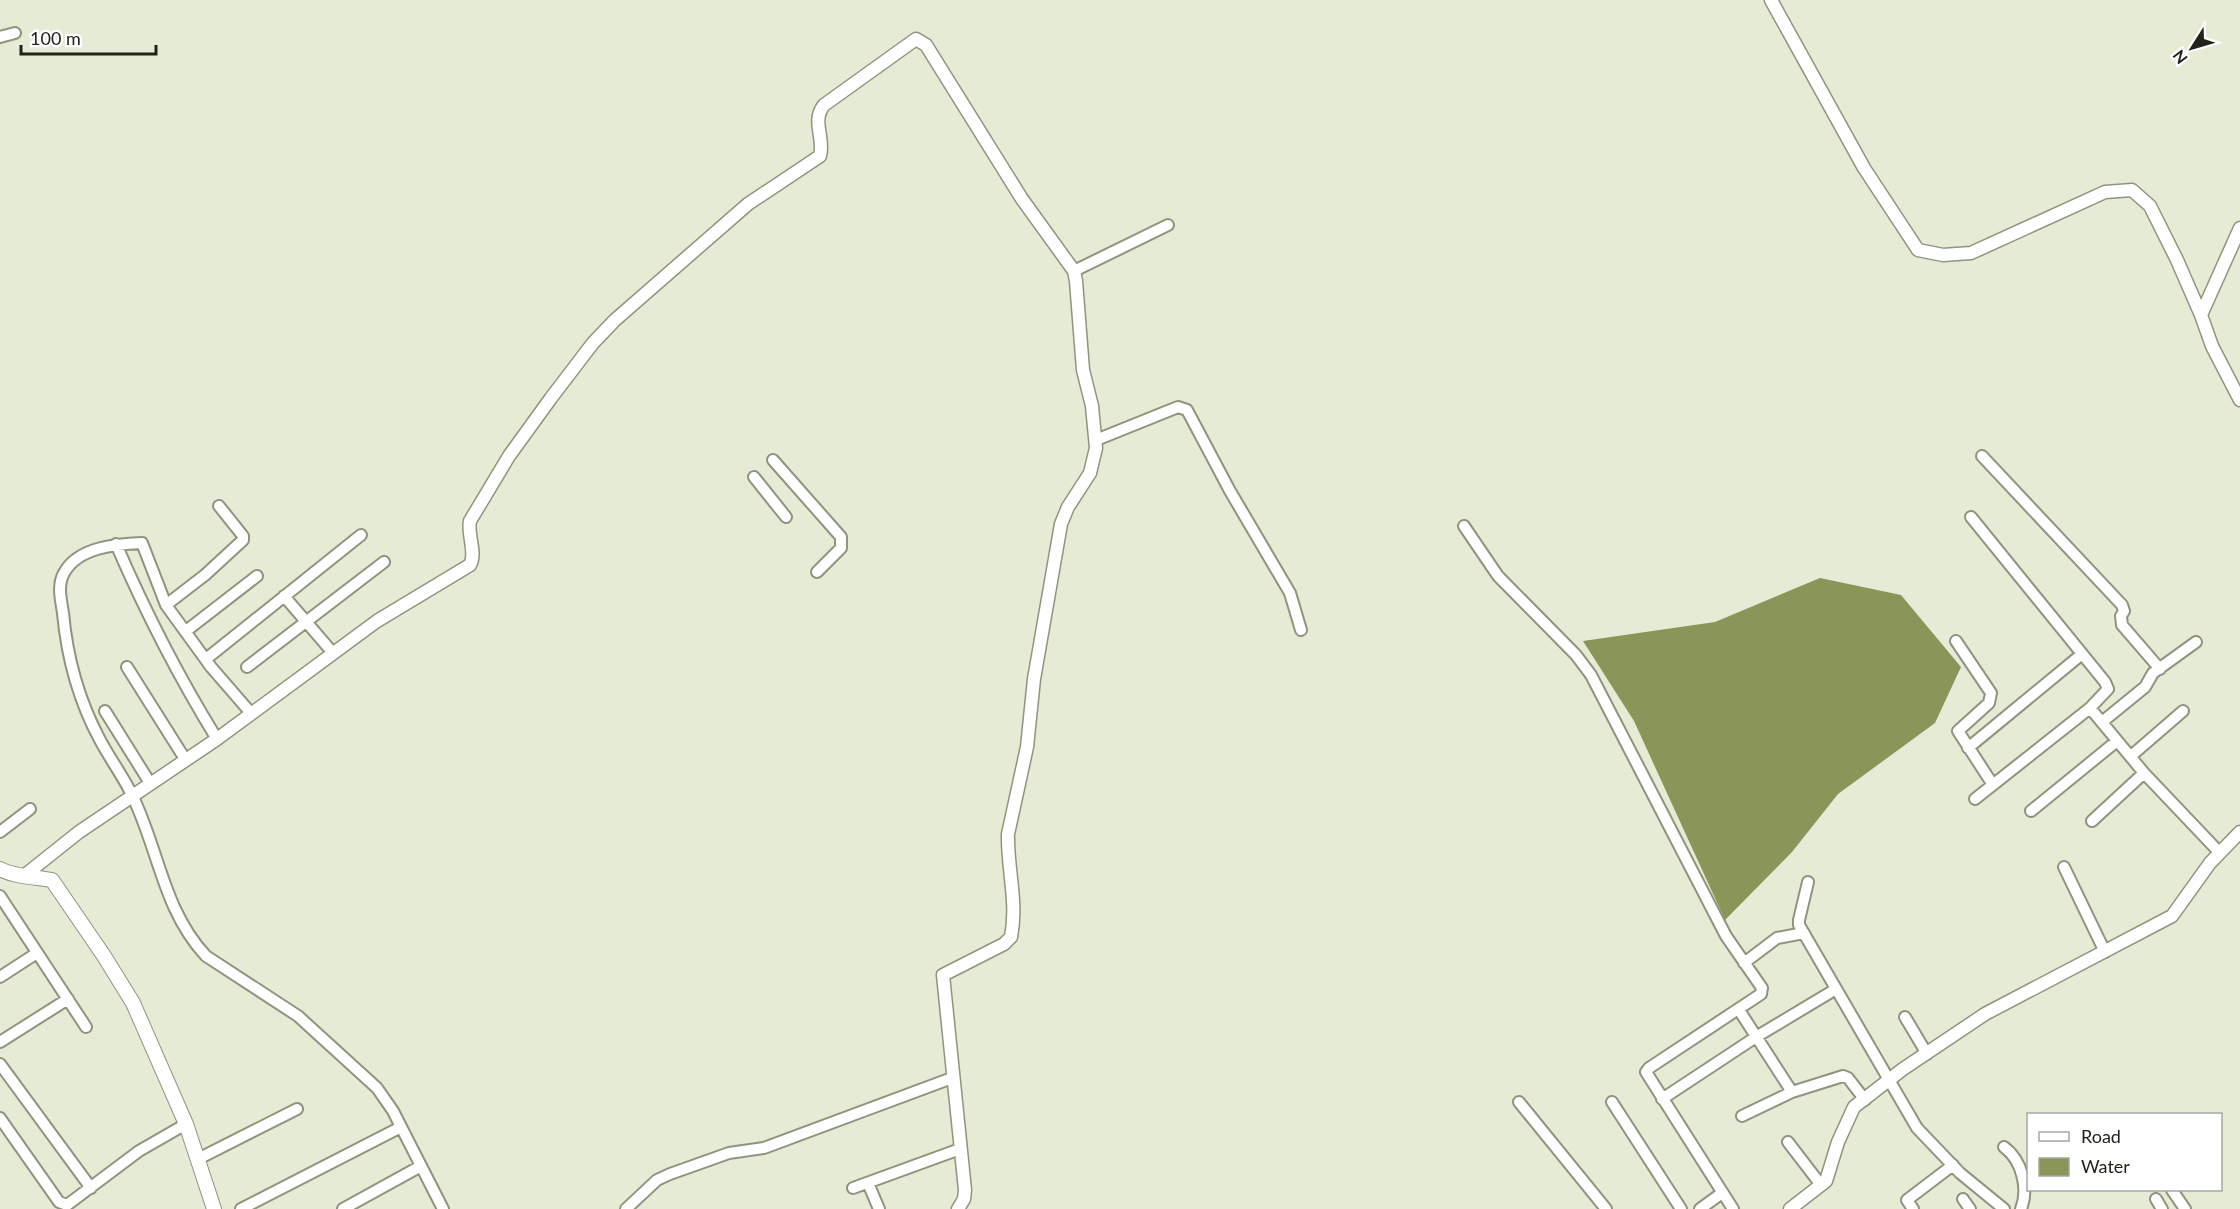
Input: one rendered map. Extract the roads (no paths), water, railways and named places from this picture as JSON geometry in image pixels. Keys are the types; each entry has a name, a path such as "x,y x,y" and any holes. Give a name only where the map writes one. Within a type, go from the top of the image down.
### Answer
{"main road":[{"path":"0,869 10,874 52,880 104,956 133,1003 186,1124 214,1209"}],"street":[{"path":"1771,0 1864,168 1918,250 1943,255 1971,253 2105,192 2132,190 2150,206 2177,260 2212,346 2240,400"},
{"path":"0,37 15,33"},
{"path":"25,875 76,834 217,739 250,712 377,621 470,566 473,558 470,521 509,456 593,343 638,298 729,219 759,195 820,156 817,120 824,105 916,39 926,45 1022,199 1074,271 1077,281 1083,370 1092,405 1096,440 1093,467 1068,507 1061,524 1049,605 1034,679 1028,747 1008,834 1014,892 1011,937 1004,944 943,975 965,1190 964,1199 958,1209"},
{"path":"1074,271 1168,225"},
{"path":"2201,315 2240,228"},
{"path":"1096,440 1178,407 1187,411 1230,491 1290,593 1301,630"},
{"path":"1982,456 2122,605 2124,611 2121,616 2122,625 2160,669"},
{"path":"773,460 841,537 841,548 817,573"},
{"path":"754,477 786,517"},
{"path":"166,605 205,575 243,540 243,536 219,506"},
{"path":"1971,517 2105,681 2108,689 2090,708 1975,799"},
{"path":"1464,526 1498,576 1576,655 1591,675 1721,927 1763,990 1739,1010 1649,1068 1647,1075 1733,1209"},
{"path":"206,659 361,535"},
{"path":"250,712 206,659 166,605 142,543 116,544 81,556 64,572 60,585 69,653 84,706 100,741 132,795 172,906 196,945 206,956 280,1002 317,1031 376,1088 388,1103 401,1127 438,1207"},
{"path":"116,544 139,598 186,688 217,739"},
{"path":"247,667 384,562"},
{"path":"186,631 257,576"},
{"path":"284,596 333,653"},
{"path":"1956,641 1991,693 1989,703 1959,731 1993,785"},
{"path":"2102,722 2145,687 2151,675 2196,642"},
{"path":"1968,747 2082,654"},
{"path":"127,667 185,759"},
{"path":"2090,708 2144,773 2219,852"},
{"path":"105,711 150,783"},
{"path":"2131,756 2183,711"},
{"path":"2031,811 2117,741"},
{"path":"2092,821 2144,773"},
{"path":"0,832 30,809"},
{"path":"1790,1209 1826,1181 1838,1142 1854,1107 1903,1069 2000,1006 2172,916 2219,852 2240,832"},
{"path":"2064,867 2105,952"},
{"path":"1808,882 1799,920 1804,933 1889,1082 1917,1128 1953,1165 2004,1209"},
{"path":"2,902 86,1027"},
{"path":"1744,963 1777,938 1804,933"},
{"path":"0,977 37,953"},
{"path":"1662,1099 1756,1037 1836,989"},
{"path":"0,1042 68,999"},
{"path":"1739,1010 1792,1092"},
{"path":"1905,1017 1927,1054"},
{"path":"0,1064 91,1188"},
{"path":"1742,1116 1792,1092 1846,1076 1865,1100"},
{"path":"626,1209 650,1186 670,1174 729,1153 764,1148 952,1078"},
{"path":"1519,1102 1606,1209"},
{"path":"1612,1102 1681,1209"},
{"path":"198,1159 297,1109"},
{"path":"0,1118 59,1202 65,1207 144,1148 186,1124"},
{"path":"241,1209 401,1127"},
{"path":"1788,1142 1821,1185"},
{"path":"2004,1147 2010,1152 2021,1174 2025,1199 2021,1209"},
{"path":"853,1188 960,1149"},
{"path":"1913,1209 1907,1200 1953,1165"},
{"path":"343,1209 421,1166"},
{"path":"868,1183 879,1209"},
{"path":"2173,1191 2185,1209"},
{"path":"1700,1209 1722,1193"},
{"path":"1963,1199 1970,1209"},
{"path":"2156,1199 2162,1209"}],"water":[{"path":"1820,578 1901,595 1961,667 1935,723 1838,794 1792,852 1725,920 1634,721 1583,641 1715,622"}]}
